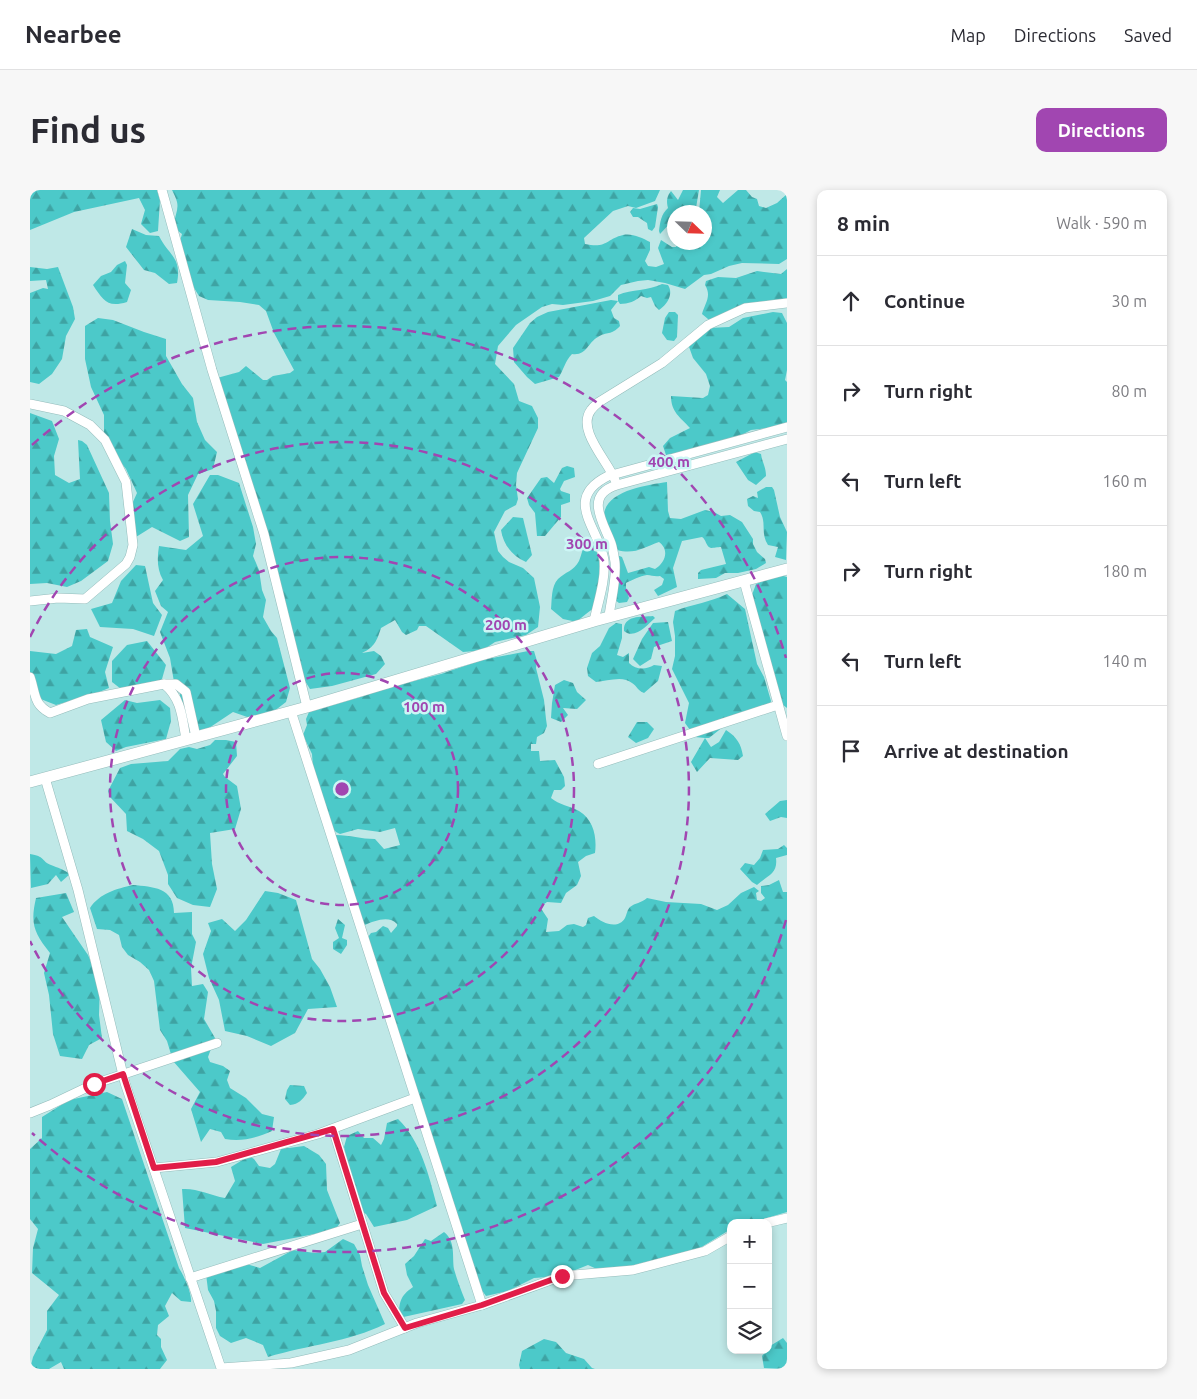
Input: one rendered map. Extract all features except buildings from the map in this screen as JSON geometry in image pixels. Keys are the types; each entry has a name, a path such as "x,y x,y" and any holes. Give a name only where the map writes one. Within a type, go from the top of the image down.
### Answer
{"street":[{"path":"162,190 212,370 264,534 307,707"},
{"path":"617,485 587,432 587,418 591,410 599,402 662,363 708,325 745,308 787,303"},
{"path":"30,404 64,411 90,425 106,440 126,482 133,545 126,564 85,599 58,598 30,602"},
{"path":"594,621 604,572 604,560 601,548 588,522 585,507 589,494 597,482 613,475 787,427"},
{"path":"609,616 615,564 612,546 597,510 598,501 603,492 617,485 787,439"},
{"path":"30,782 307,707 609,616 787,569"},
{"path":"744,581 787,736"},
{"path":"30,677 35,698 40,708 50,713 88,699 164,684 178,700 191,738"},
{"path":"598,764 778,705"},
{"path":"292,711 482,1305"},
{"path":"45,778 78,890 123,1074 219,1368 280,1366 349,1350 405,1328 482,1305 562,1276 633,1270 705,1251 727,1238"},
{"path":"30,1113 94,1084 217,1043"},
{"path":"154,1168 216,1162 333,1129 415,1098"},
{"path":"333,1129 384,1293 405,1328"},
{"path":"772,1222 787,1218"},
{"path":"190,1278 362,1224"}],"green space":[{"path":"30,190 157,190 160,200 158,231 150,233 141,224 145,210 139,198 74,212 30,230"},
{"path":"172,190 660,190 655,201 636,208 628,206 613,211 584,238 585,244 592,245 602,244 623,235 630,235 650,242 650,250 645,261 648,266 656,267 664,264 658,248 661,240 667,244 667,250 712,250 712,205 700,205 701,190 720,190 717,197 723,203 738,190 746,190 752,197 757,199 759,206 766,208 777,203 787,194 787,259 779,264 742,263 729,266 704,275 685,289 648,280 621,285 610,296 593,301 563,305 552,304 542,307 516,325 498,346 495,364 514,384 519,401 532,406 538,418 538,428 517,473 518,499 516,505 505,511 494,532 498,551 503,557 523,568 534,578 540,607 538,627 526,635 495,642 486,648 475,651 463,652 426,626 419,626 417,630 406,635 395,620 381,628 375,643 362,653 374,651 381,656 385,664 376,674 332,686 310,689 305,681 217,378 239,372 246,366 263,380 290,373 294,370 274,333 266,311 259,305 208,300 199,296 191,283 180,241 182,234 175,226 177,200"},
{"path":"683,190 699,190 696,205 668,205 667,201 671,191 678,200"},
{"path":"657,204 655,227 652,231 648,229 647,223 638,217 633,217 630,212 633,208 640,209"},
{"path":"667,209 667,226 660,234 661,219"},
{"path":"132,229 146,235 159,236 176,262 178,268 177,283 169,284 155,273 144,270 126,247"},
{"path":"125,261 127,265 125,283 131,290 127,302 120,304 110,303 103,299 93,285 101,276 111,272 117,265"},
{"path":"30,267 47,269 58,267 73,307 75,319 66,336 62,359 52,374 39,384 30,382 30,293 43,288 48,289 46,280 30,281"},
{"path":"787,269 787,302 757,306 714,324 702,314 708,296 705,285 706,281 718,277 736,278 757,271 781,274"},
{"path":"662,284 668,285 670,288 669,299 659,310 651,297 641,296 634,301 623,304 620,304 618,295 629,292"},
{"path":"611,300 618,301 611,310 614,318 619,321 620,326 614,331 598,337 581,353 572,354 559,377 535,384 514,362 513,348 530,323 537,317 548,312"},
{"path":"669,312 675,312 678,315 677,337 674,341 667,340 662,333 665,318"},
{"path":"773,312 782,313 787,323 787,370 785,380 787,382 787,426 751,430 734,439 670,459 666,455 663,446 670,438 690,428 674,410 671,396 703,398 708,395 710,386 706,374 693,358 688,344 709,328 729,327 743,318"},
{"path":"98,318 113,320 166,339 166,356 182,384 193,398 197,422 205,440 217,452 213,469 198,474 188,495 189,537 180,541 152,527 136,537 128,513 137,493 126,469 104,441 104,415 91,387 85,359 85,326"},
{"path":"30,413 52,421 59,439 54,456 55,475 69,483 80,479 78,440 82,441 87,445 109,493 113,544 108,561 81,581 67,587 47,583 30,584"},
{"path":"755,452 761,454 766,476 756,485 748,480 736,462"},
{"path":"567,466 574,468 575,477 564,481 560,489 570,494 570,502 561,505 561,517 545,536 537,536 535,513 529,505 527,498 541,478 547,477 554,483 562,468"},
{"path":"210,475 218,475 239,483 253,527 256,544 253,556 259,570 262,590 266,600 263,617 277,638 290,688 286,702 273,712 250,718 233,712 206,730 194,730 181,721 178,712 180,694 174,682 170,658 160,632 168,612 161,606 155,591 163,580 158,564 159,546 186,550 203,536 193,504"},
{"path":"667,482 670,518 681,519 705,510 721,516 730,515 742,522 753,539 757,552 765,559 766,563 756,569 738,573 725,573 716,578 698,579 698,573 701,570 726,564 721,547 709,547 702,537 682,541 673,568 677,587 658,596 654,590 662,585 664,579 660,576 642,576 626,583 629,598 627,602 619,603 615,600 617,555 622,557 628,573 649,567 655,569 664,560 665,552 659,542 629,552 617,550 604,520 606,508 618,495 649,485"},
{"path":"766,487 772,487 774,490 780,517 787,532 786,560 775,557 778,547 768,545 764,536 763,520 760,512 754,511 748,506 747,499 753,496 758,498 757,492"},
{"path":"513,517 523,518 532,555 526,562 512,553 502,535 501,530"},
{"path":"587,539 593,545 599,561 597,605 577,622 563,619 551,609 552,593 558,579 572,569 579,561"},
{"path":"136,565 145,566 153,603 162,615 154,636 133,629 100,627 91,609 112,603 121,581"},
{"path":"777,574 787,577 787,708 783,705 752,595 756,584"},
{"path":"727,594 745,609 757,664 764,677 771,701 768,711 728,723 709,738 695,737 685,723 689,703 672,669 675,656 673,622 675,611"},
{"path":"653,616 655,618 637,633 632,634 624,631 626,622 630,619"},
{"path":"668,622 672,641 654,647 651,659 640,666 633,659 642,639 653,623"},
{"path":"616,623 622,624 622,638 617,655 623,657 629,653 629,663 638,668 648,668 654,665 662,666 658,681 644,693 624,679 596,682 588,676 587,668 592,653 600,646 609,628"},
{"path":"87,629 90,637 113,647 105,672 109,688 56,705 38,698 30,686 30,651 56,654 72,646 76,630"},
{"path":"147,641 166,665 160,686 125,692 112,682 112,661 127,645"},
{"path":"534,651 547,726 544,733 537,737 536,744 531,744 531,751 539,751 540,761 555,760 564,777 565,786 561,790 554,790 551,798 579,811 588,819 593,830 595,853 586,856 578,862 581,876 577,885 566,893 561,903 547,902 540,907 548,919 546,932 559,931 567,925 574,924 583,927 586,925 588,918 594,916 605,923 618,924 625,918 630,907 647,898 666,902 701,904 717,910 728,905 741,893 754,887 759,891 756,893 757,900 761,901 765,898 761,893 761,886 769,885 779,880 783,892 787,892 787,1212 763,1219 727,1219 727,1231 700,1248 631,1266 599,1270 588,1265 573,1271 534,1278 508,1291 486,1296 478,1285 368,937 383,926 388,928 391,933 397,924 386,919 365,925 361,919 335,841 336,835 375,839 384,849 400,845 395,828 380,832 358,829 340,834 336,832 328,823 314,783 312,754 303,735 309,712 364,696 371,692 441,674 482,660"},
{"path":"564,680 573,683 577,692 586,700 577,709 563,708 568,715 561,722 551,718 552,703 555,685"},
{"path":"125,700 137,703 160,700 170,708 171,721 166,739 126,747 116,751 106,742 101,720"},
{"path":"637,722 647,722 654,729 648,738 636,743 628,737"},
{"path":"726,730 738,741 743,756 738,760 710,758 697,772 691,762 705,738 711,747 719,742"},
{"path":"215,740 236,742 237,756 223,774 237,786 241,809 235,829 210,833 212,864 217,889 210,907 193,905 177,898 168,884 168,875 159,851 143,839 127,831 126,814 110,797 108,791 120,768 131,764 168,761 180,749 189,747 197,749 210,745"},
{"path":"787,800 787,818 781,817 770,821 765,814 780,801"},
{"path":"784,845 787,848 787,855 776,858 774,871 757,885 740,869 745,863 754,865 760,858 763,850 778,849"},
{"path":"30,854 41,857 48,863 70,874 61,882 56,875 48,884 31,888"},
{"path":"133,885 155,888 166,893 173,904 174,913 192,912 192,934 196,942 191,968 192,986 203,984 208,992 204,1019 215,1038 208,1057 210,1062 223,1066 230,1071 227,1080 230,1088 246,1098 262,1114 274,1117 272,1131 255,1137 237,1140 225,1139 221,1132 210,1129 201,1142 191,1109 200,1092 173,1061 167,1041 160,1030 154,981 149,970 128,955 122,947 119,935 110,930 97,929 90,908 104,895"},
{"path":"265,891 278,893 296,900 312,959 330,987 337,1007 308,1009 295,1033 271,1046 247,1036 225,1031 219,1000 209,978 203,954 211,931 208,923 222,919 235,931 246,920"},
{"path":"66,893 74,912 62,917 88,955 100,982 99,1015 102,1038 89,1045 82,1059 60,1056 53,1034 49,995 44,973 50,953 37,934 33,915 36,898"},
{"path":"338,919 345,925 342,938 347,940 347,945 341,954 333,949 333,942 339,938 335,928"},
{"path":"290,1085 304,1086 307,1093 296,1104 290,1105 285,1099"},
{"path":"107,1092 122,1099 179,1268 189,1289 191,1302 181,1301 172,1293 165,1306 169,1316 158,1325 157,1335 161,1339 161,1347 167,1360 160,1369 64,1369 61,1362 49,1369 30,1369 33,1357 47,1330 47,1311 59,1295 32,1273 33,1248 38,1229 30,1219 30,1149 42,1138 42,1117 69,1100"},
{"path":"398,1119 413,1138 423,1159 437,1206 407,1220 374,1227 366,1214 353,1207 351,1180 344,1147 347,1136 358,1131 364,1138 373,1138 381,1145 387,1123"},
{"path":"304,1146 319,1155 326,1164 327,1190 340,1223 335,1230 263,1244 185,1228 182,1189 225,1198 235,1181 231,1167 249,1156 259,1166 270,1168 275,1164 281,1149"},
{"path":"444,1232 452,1244 454,1269 465,1300 462,1304 399,1318 401,1300 405,1293 413,1287 407,1275 405,1264 414,1256 425,1239 431,1241"},
{"path":"343,1239 354,1244 360,1255 368,1285 385,1324 357,1335 268,1357 263,1345 246,1338 231,1343 220,1336 216,1328 216,1311 214,1301 208,1290 206,1274 239,1262 260,1268 293,1250 315,1253 325,1252"},
{"path":"783,1338 787,1343 787,1369 764,1368 762,1356 764,1354 772,1354 772,1345"},
{"path":"544,1339 556,1342 566,1353 584,1359 595,1369 520,1369 522,1351"}],"route":[{"path":"94,1084 123,1074 154,1168 216,1162 333,1129 384,1293 405,1328 482,1305 562,1276"}]}
